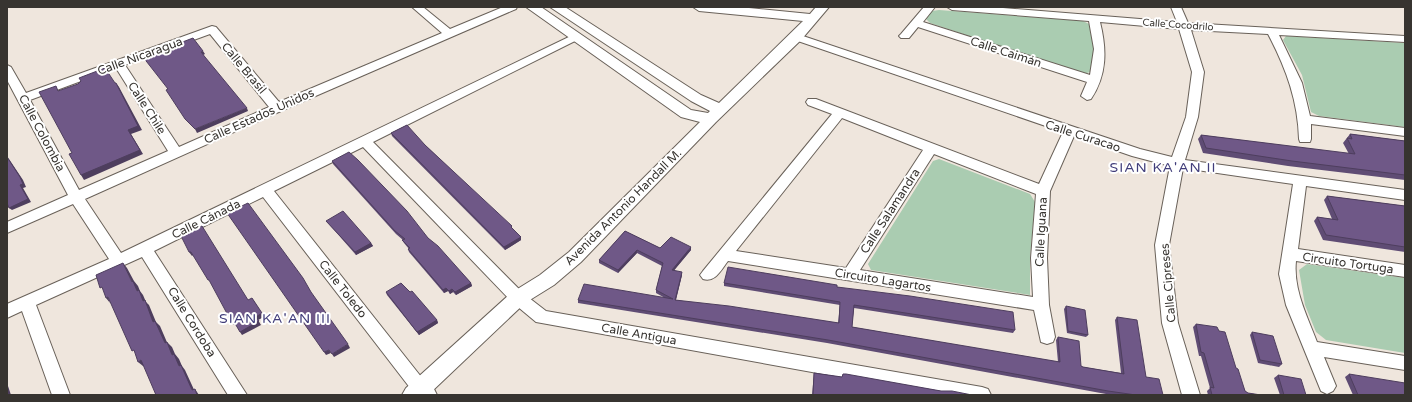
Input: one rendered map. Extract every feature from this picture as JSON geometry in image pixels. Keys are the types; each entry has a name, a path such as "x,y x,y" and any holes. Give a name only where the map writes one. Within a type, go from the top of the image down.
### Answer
{"street":[{"path":"417,7 448,33"},
{"name":"Calle Estados Unidos","path":"7,228 448,33 512,7"},
{"path":"532,7 686,114 715,115"},
{"path":"556,7 570,11 696,98 715,115"},
{"path":"699,7 819,10"},
{"path":"905,36 930,7"},
{"name":"Calle Cocodrilo","path":"952,7 1184,26 1272,32 1405,38"},
{"name":"Calle Cipreses","path":"1176,7 1184,26 1198,72 1192,117 1177,163 1162,245 1170,323 1191,395"},
{"name":"Avenida Antonio Handall M.","path":"421,393 518,298 547,280 575,257 715,115 796,37 819,10"},
{"path":"1087,96 1098,73 1101,53 1094,18"},
{"name":"Calle Caimán","path":"916,23 1095,81"},
{"name":"Calle Nicaragua","path":"23,98 212,29"},
{"name":"Calle Brasil","path":"212,29 277,108"},
{"path":"1272,32 1294,76 1305,119 1305,139"},
{"name":"Calle Cánada","path":"7,311 145,249 576,37"},
{"name":"Calle Curacao","path":"796,37 1070,132 1137,153 1177,163 1405,195"},
{"name":"Calle Chile","path":"119,64 176,153"},
{"name":"Calle Colombia","path":"7,69 76,197 118,261"},
{"path":"812,102 1043,191"},
{"path":"708,275 840,113"},
{"path":"1305,119 1405,132"},
{"name":"Calle Iguana","path":"1047,337 1041,304 1039,258 1043,191 1070,132"},
{"name":"Calle Antigua","path":"365,141 518,298 542,317 982,395"},
{"name":"Calle Salamandra","path":"850,274 931,148"},
{"name":"Circuito Tortuga","path":"1300,181 1287,274 1294,305 1327,386"},
{"name":"Calle Toledo","path":"265,190 421,393"},
{"name":"Calle Cordoba","path":"145,249 238,395"},
{"name":"Circuito Tortuga","path":"1291,254 1405,271"},
{"name":"Circuito Lagartos","path":"724,255 1041,304"},
{"path":"27,302 61,395"},
{"path":"1311,348 1405,363"}],"green space":[{"path":"939,10 1083,21 1089,24 1094,51 1090,72 1084,74 930,23 926,19 932,11"},
{"path":"1286,36 1405,43 1405,127 1319,116 1311,112 1302,75 1283,40"},
{"path":"939,159 1030,194 1035,202 1030,257 1030,295 871,270 868,264 933,161"},
{"path":"1307,264 1405,278 1405,353 1326,340 1316,332 1305,305 1299,270"}],"building":[{"path":"193,38 203,51 201,52 247,108 195,129 185,119 166,90 168,89 143,57"},
{"path":"105,68 116,83 138,126 128,130 140,150 81,175 69,154 72,153 39,92 56,86 58,91 78,84 81,81 79,78"},
{"path":"407,125 425,145 512,226 511,227 521,237 504,247 391,133"},
{"path":"1350,134 1405,141 1405,175 1292,161 1206,148 1201,135 1355,154 1347,138 1352,139"},
{"path":"349,152 407,211 428,238 438,246 471,283 455,292 452,289 449,291 446,288 443,290 408,249 410,248 402,240 405,239 395,231 332,161"},
{"path":"7,157 20,177 23,184 20,185 28,199 9,208 7,203"},
{"path":"1327,196 1405,206 1405,247 1326,235 1317,217 1338,220"},
{"path":"248,203 303,278 311,292 348,344 332,354 329,350 324,352 227,213"},
{"path":"343,211 371,243 355,252 326,221"},
{"path":"202,226 248,300 252,298 262,313 256,317 259,321 240,332 233,320 231,321 209,280 191,252 189,252 181,236"},
{"path":"625,231 660,248 671,237 691,247 672,270 682,272 675,300 729,306 839,323 840,302 724,283 728,267 837,285 837,287 910,296 1013,312 1015,330 854,305 852,327 1060,362 1058,337 1079,341 1081,366 1124,374 1117,317 1137,320 1146,377 1159,379 1163,395 1136,395 1108,391 828,340 578,300 584,284 673,299 656,290 663,263 637,250 618,270 599,260"},
{"path":"123,263 137,291 139,290 143,301 145,300 153,322 155,321 165,343 167,342 172,355 174,354 179,366 181,365 192,390 195,389 197,395 156,395 141,360 138,362 134,350 132,351 108,297 106,298 102,287 100,288 96,275"},
{"path":"401,283 410,292 412,291 437,320 417,332 386,292"},
{"path":"1066,306 1085,310 1088,335 1068,331"},
{"path":"1196,324 1217,327 1219,331 1225,332 1245,391 1248,393 1261,395 1212,395 1210,387 1214,388 1204,353 1201,352"},
{"path":"1252,332 1273,336 1282,364 1260,360"},
{"path":"814,373 842,377 843,374 846,374 972,395 813,395"},
{"path":"1349,374 1405,383 1405,395 1358,395"},
{"path":"1278,375 1301,379 1306,395 1284,395"}],"district":[{"name":"SIAN KA'AN II","path":"1163,167"},
{"name":"SIAN KA'AN III","path":"275,318"}]}
